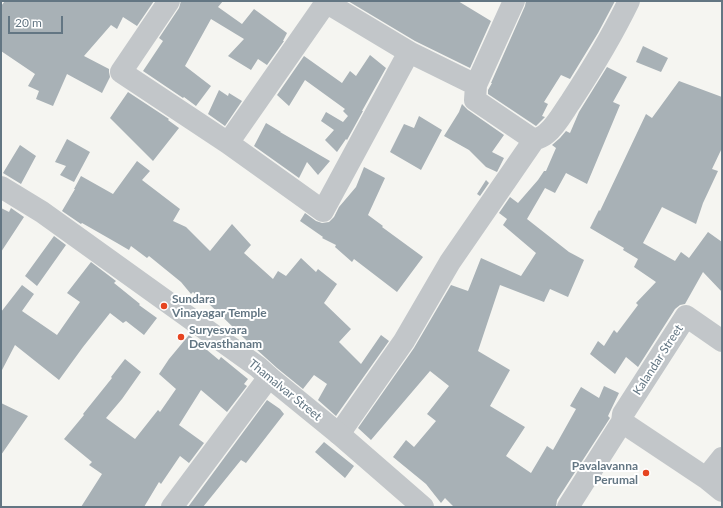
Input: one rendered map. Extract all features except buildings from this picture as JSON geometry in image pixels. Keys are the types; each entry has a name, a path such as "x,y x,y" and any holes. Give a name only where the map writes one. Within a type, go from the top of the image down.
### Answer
{"street":[{"path":"169,1 121,72 228,143 323,211 409,52"},
{"path":"228,143 326,1 409,52 476,85"},
{"path":"514,1 476,85 475,100 534,140"},
{"path":"339,434 404,341 450,262 534,140 542,138 549,132 565,110 619,22 629,1"},
{"name":"Thamalvar Street","path":"1,187 42,212 258,367 424,507"},
{"name":"Kalandar Street","path":"568,507 622,422 623,414 686,316 722,341"},
{"path":"172,507 269,377"},
{"path":"622,422 714,484 722,458"}],"place":[{"name":"Sundara Vinayagar Temple","path":"164,306"},
{"name":"Suryesvara Devasthanam","path":"181,337"},
{"name":"Pavalavanna Perumal","path":"646,473"}]}
